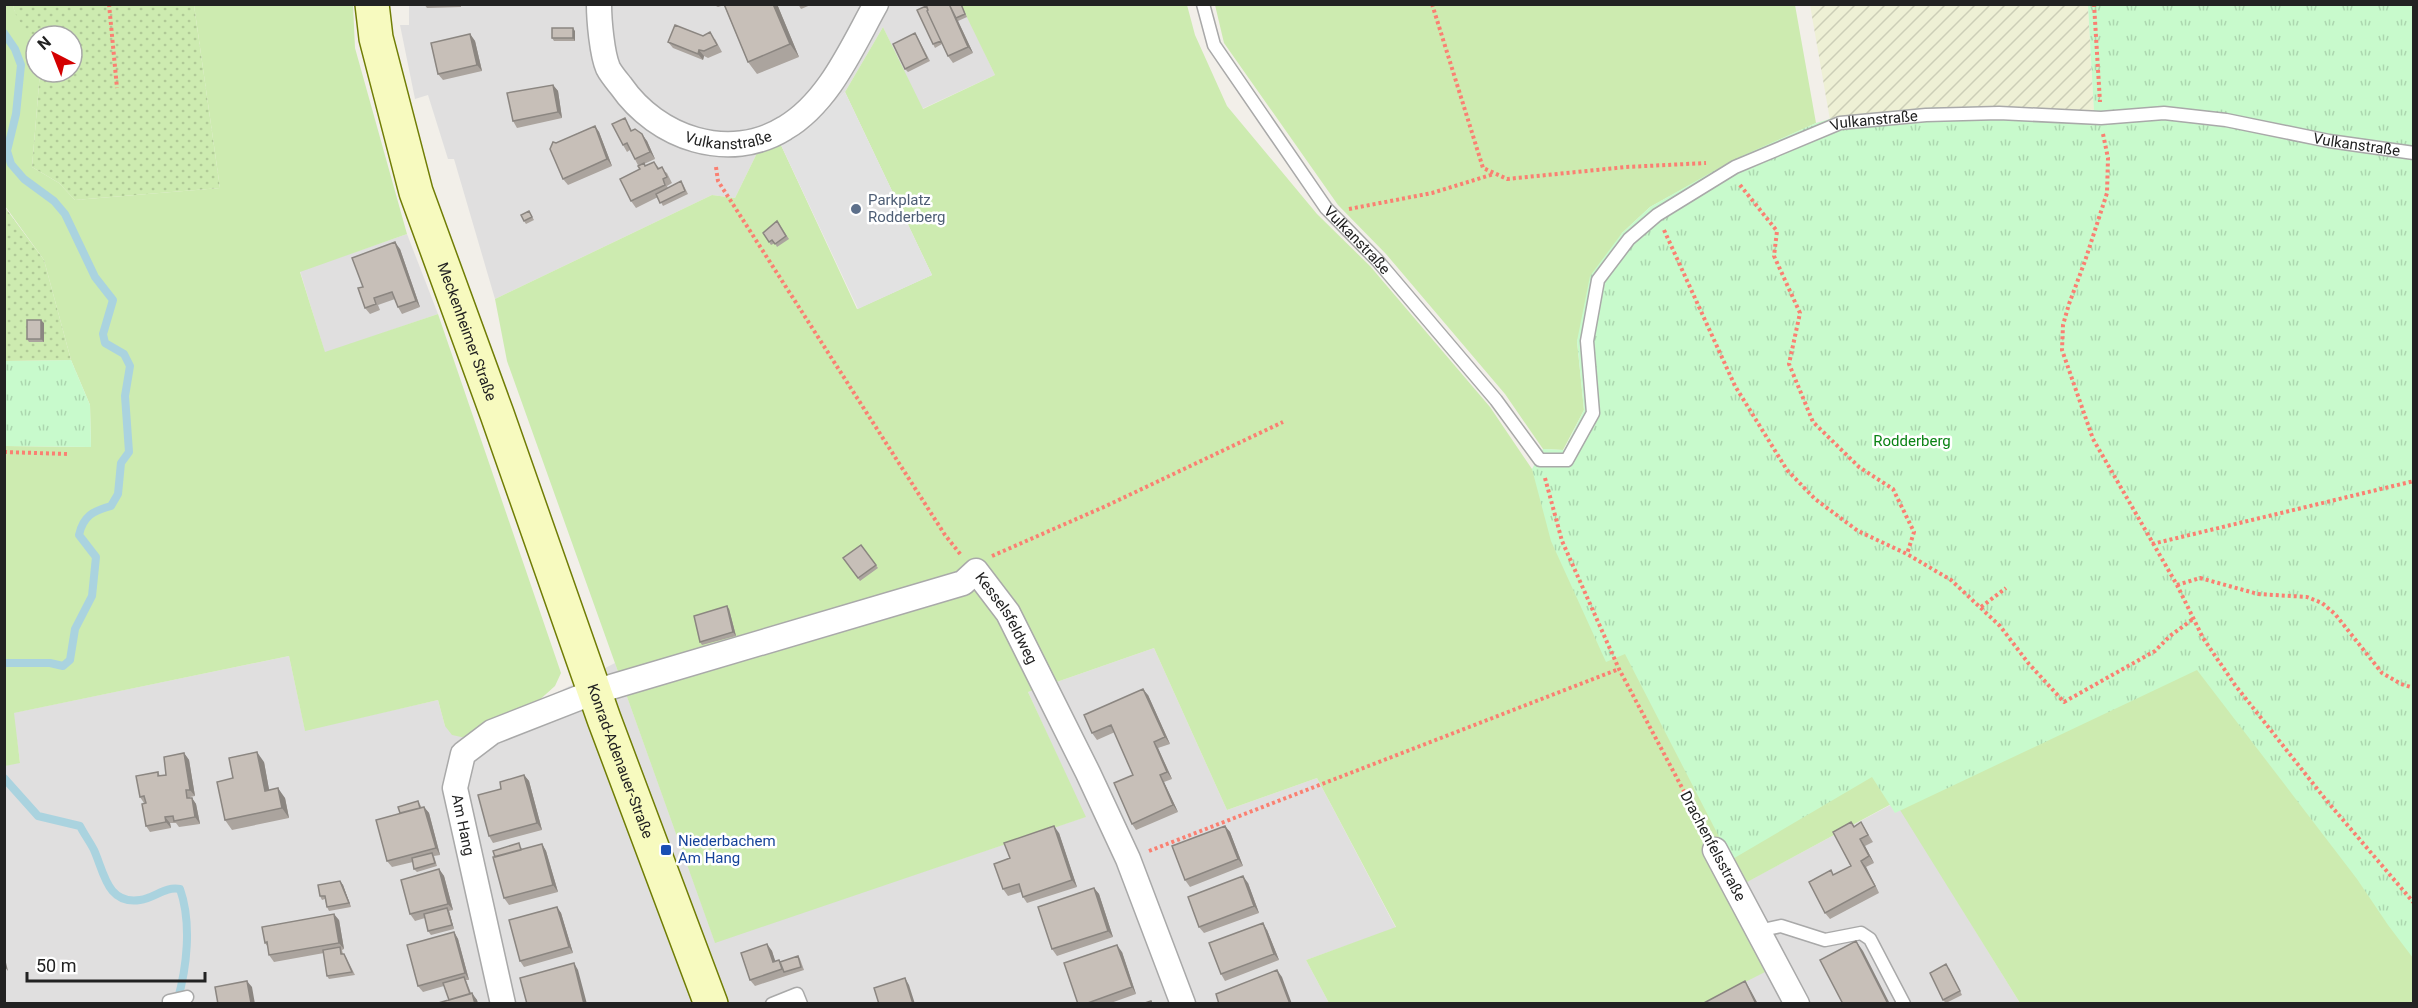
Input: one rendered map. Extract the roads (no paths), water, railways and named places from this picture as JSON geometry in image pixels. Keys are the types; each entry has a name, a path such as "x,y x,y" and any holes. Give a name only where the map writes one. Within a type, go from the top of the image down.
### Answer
{"main road":[{"name":"Meckenheimer Straße","path":"372,4 376,38 416,192 581,654"},
{"name":"Konrad-Adenauer-Straße","path":"581,654 711,1004"}],"street":[{"name":"Vulkanstraße","path":"599,4 599,19 608,68 628,97 652,120 679,136 713,144 738,145 785,129 808,111 824,92 876,4"},
{"name":"Kesselsfeldweg","path":"594,692 963,583 976,571 1008,614 1032,658 1128,859 1183,1004"},
{"name":"Am Hang","path":"503,1004 455,788 463,754 492,732 594,692"},
{"name":"Drachenfelsstraße","path":"1715,850 1797,1004"}],"lane":[{"name":"Vulkanstraße","path":"1203,4 1214,45 1326,208 1377,260 1497,400 1540,460 1567,460 1593,413 1587,341 1598,280 1629,239 1657,215 1735,167 1840,123 1936,114 2000,113 2101,118 2164,113 2226,120 2329,141 2414,153"},
{"path":"1758,931 1781,926 1825,940 1861,933 1870,939 1905,1004"},
{"path":"772,1004 797,994 801,1004"},
{"path":"169,1001 187,997"}],"waterway":[{"path":"4,33 15,49 21,65 16,114 7,151 11,164 24,179 54,201 65,214 95,277 113,300 103,334 105,343 124,354 130,366 125,396 129,452 121,463 118,494 111,506 90,515 83,523 79,535 96,557 92,596 75,629 70,660 63,666 50,663 4,663"},
{"path":"4,778 38,816 80,826 94,850 108,885 120,897 140,900 170,889 180,889 186,916 187,945 177,1002"}],"place":[{"name":"Parkplatz Rodderberg","path":"856,209"},
{"name":"Niederbachem Am Hang","path":"666,850"}],"park label":[{"name":"Rodderberg","path":"1912,441"}]}
